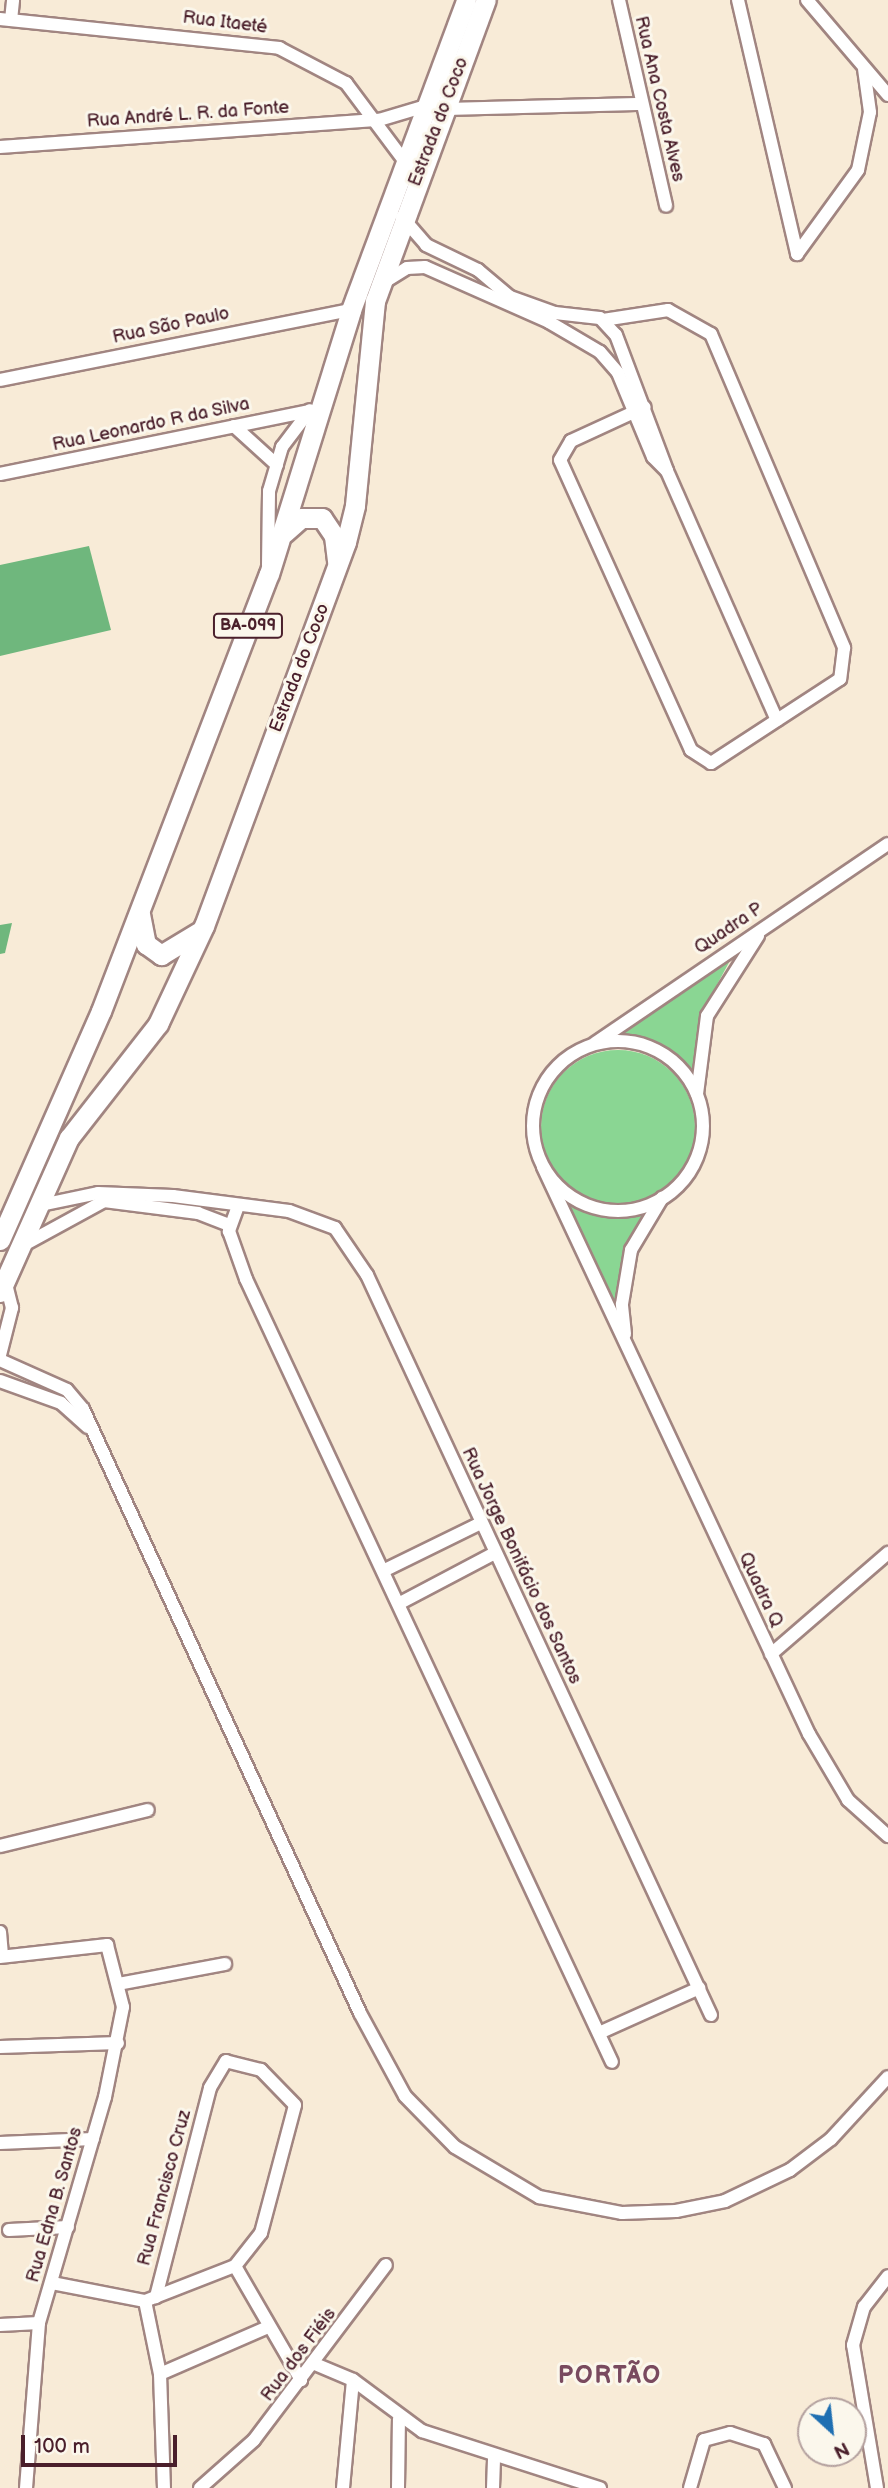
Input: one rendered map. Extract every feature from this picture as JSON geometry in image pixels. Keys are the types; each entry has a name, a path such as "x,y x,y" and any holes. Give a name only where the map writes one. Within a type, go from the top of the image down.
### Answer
{"highway":[{"name":"Estrada do Coco","path":"8,1245 33,1207 89,1108 168,1007 204,926 337,566 355,505 379,286 466,0"},
{"name":"Estrada do Coco","path":"2,1286 8,1245 269,574 351,310 405,162 435,107 486,0"},
{"path":"283,534 301,518 323,518 334,536 337,566"},
{"path":"140,911 146,944 161,956 181,948 204,926"}],"street":[{"path":"6,19 13,0"},
{"name":"Rua Ana Costa Alves","path":"618,0 640,104 666,206"},
{"path":"738,0 797,254 858,170 870,112 864,69"},
{"path":"807,0 888,97 870,112"},
{"name":"Rua Itaeté","path":"6,19 269,44 345,83 379,120"},
{"name":"Rua André L. R. da Fonte","path":"0,147 379,120 435,107 640,104"},
{"path":"379,120 405,162"},
{"path":"402,217 426,245 454,259 510,296 571,316 607,324 643,309 680,313 711,334 724,358 847,661 840,679 711,763 691,750 560,460 571,441 645,407"},
{"path":"790,221 820,225"},
{"path":"447,276 454,259"},
{"path":"379,286 415,265 447,276 565,331 595,349 618,373 632,412 667,471"},
{"name":"Rua São Paulo","path":"0,380 351,310"},
{"path":"565,331 571,316"},
{"path":"595,349 609,340 607,324"},
{"path":"607,324 645,407 667,471 777,720"},
{"path":"269,574 266,508 277,465 292,428 327,392"},
{"name":"Rua Leonardo R da Silva","path":"0,474 309,411"},
{"path":"234,426 277,465"},
{"name":"Quadra P","path":"592,1045 888,844"},
{"path":"697,1094 707,1016 732,969 766,926"},
{"path":"543,1167 557,1186 596,1208 619,1211 662,1198 681,1183 698,1152 703,1117 697,1094 675,1063 642,1044 592,1045 569,1057 538,1096 534,1144 543,1167 626,1341"},
{"path":"8,1245 109,1197"},
{"path":"33,1207 109,1197 159,1201 229,1225"},
{"path":"626,1341 627,1264 662,1198"},
{"name":"Rua Jorge Bonifácio dos Santos","path":"159,1201 238,1206 318,1217 351,1246 712,2015"},
{"path":"238,1206 229,1225 246,1279 385,1570 612,2062"},
{"path":"2,1286 12,1308 0,1358 73,1404 93,1432 360,2013 405,2096 455,2147 539,2197 622,2213 676,2211 725,2201 790,2170 886,2082"},
{"name":"Quadra Q","path":"626,1341 771,1654 839,1787 886,1837"},
{"path":"14,1366 5,1382 73,1404"},
{"path":"385,1570 481,1523"},
{"path":"400,1603 495,1553"},
{"path":"771,1654 888,1553"},
{"path":"0,1846 148,1810"},
{"path":"0,1932 1,1957"},
{"name":"Rua Edna B. Santos","path":"1,1957 99,1942 110,1953 124,2023 39,2323 26,2488"},
{"path":"118,1984 225,1964"},
{"path":"599,2033 699,1988"},
{"path":"0,2047 118,2043"},
{"name":"Rua Francisco Cruz","path":"150,2299 210,2088 226,2061 240,2062 261,2070 293,2099 294,2112 268,2216 235,2266"},
{"path":"0,2143 93,2139"},
{"path":"9,2230 68,2227"},
{"name":"Rua dos Fiéis","path":"200,2488 254,2440 315,2364 386,2264"},
{"path":"52,2283 150,2299 235,2266 266,2328 301,2380"},
{"path":"877,2488 853,2345 864,2307 888,2276"},
{"path":"150,2299 160,2374 164,2488"},
{"path":"0,2325 39,2323"},
{"path":"160,2374 266,2328"},
{"path":"315,2364 353,2380 399,2419 494,2458 569,2484 599,2488"},
{"path":"343,2488 353,2380"},
{"path":"398,2488 399,2419"},
{"path":"690,2488 704,2440 730,2433 764,2444 785,2488"},
{"path":"493,2488 494,2458"}],"green space":[{"path":"89,546 111,630 0,656 0,565"},
{"path":"12,923 5,953 0,954 0,925"},
{"path":"733,955 705,1007 692,1076 662,1047 612,1036"},
{"path":"618,1050 647,1056 672,1073 689,1098 695,1127 689,1156 672,1181 647,1198 618,1204 589,1198 564,1181 547,1156 541,1127 547,1098 564,1073 589,1056"},
{"path":"566,1200 601,1215 644,1212 624,1252 616,1307"}],"district":[{"name":"PORTÃO","path":"610,2376"}]}
